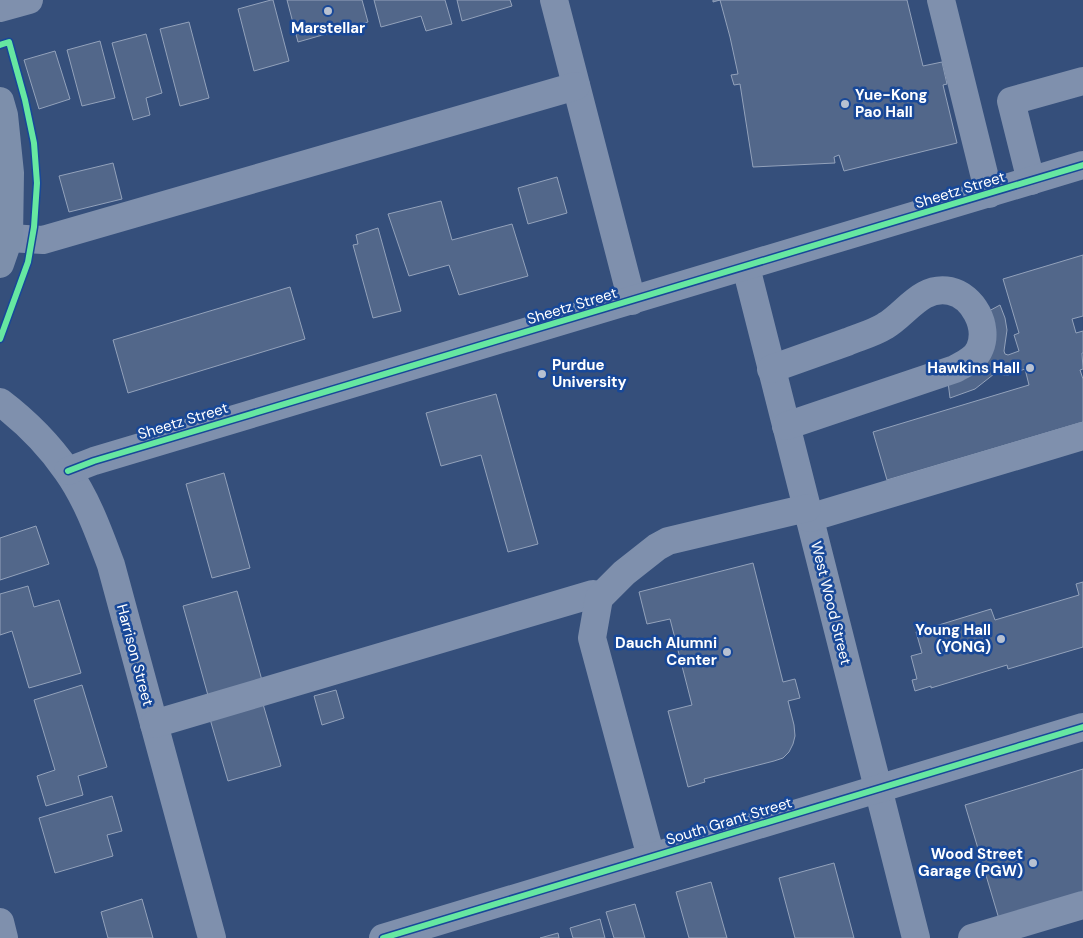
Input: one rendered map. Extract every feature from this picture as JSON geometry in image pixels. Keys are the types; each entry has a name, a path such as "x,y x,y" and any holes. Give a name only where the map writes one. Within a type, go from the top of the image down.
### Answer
{"main road":[{"path":"0,101 4,115 10,173 8,238 0,264"}],"street":[{"path":"0,8 29,0"},
{"path":"554,0 632,301"},
{"path":"941,0 989,194"},
{"path":"1032,181 1011,101 1083,81"},
{"path":"8,238 43,240 576,86"},
{"name":"Sheetz Street","path":"68,471 94,461 1083,165"},
{"name":"West Wood Street","path":"746,267 916,938"},
{"path":"771,369 869,334 886,326 921,296 936,292 950,291 966,299 979,316 983,335 980,349 969,362 954,369 786,426"},
{"name":"Harrison Street","path":"0,402 11,410 45,444 68,471 91,514 111,565 212,938"},
{"path":"651,858 592,638 599,598 624,573 657,546 668,541 808,513 1083,436"},
{"path":"154,724 593,594 599,598"},
{"name":"South Grant Street","path":"383,938 1083,727"},
{"path":"972,938 1083,905"},
{"path":"0,922 4,938"}],"building":[{"path":"273,0 289,61 254,71 238,9"},
{"name":"Marstellar","path":"287,0 362,0 368,22 298,42"},
{"path":"374,0 445,0 452,24 426,31 421,16 381,27"},
{"path":"457,0 510,0 512,6 462,21"},
{"name":"Yue-Kong Pao Hall","path":"720,0 907,0 923,66 942,62 947,84 943,85 957,143 844,171 839,155 834,157 835,163 753,167 740,84 734,85 731,75 738,74"},
{"path":"189,22 209,98 180,106 160,29"},
{"path":"146,34 162,93 146,98 150,115 133,120 112,43"},
{"path":"100,41 115,98 82,106 67,50"},
{"path":"55,51 70,99 39,109 24,60"},
{"path":"113,163 122,199 69,212 59,176"},
{"path":"557,177 567,213 528,224 518,188"},
{"path":"441,201 452,240 512,224 528,276 459,295 449,265 409,276 388,214"},
{"path":"378,228 401,311 373,318 353,245 358,244 356,235"},
{"name":"Hawkins Hall","path":"1083,255 1083,316 1072,319 1076,333 1083,331 1083,369 1080,370 1083,379 1083,422 887,480 873,432 1029,385 1025,369 1008,375 994,374 975,389 950,398 948,382 987,312 1000,305 1007,330 1005,354 1008,355 1019,351 1014,335 1019,333 1003,279"},
{"path":"290,287 305,339 128,393 113,340"},
{"path":"496,394 538,544 508,552 481,455 441,466 426,413"},
{"path":"224,473 250,568 212,578 186,484"},
{"path":"36,526 49,564 0,580 0,538"},
{"name":"Dauch Alumni Center","path":"753,563 783,682 795,679 800,698 788,701 794,725 795,736 793,744 783,758 704,779 705,782 688,787 668,711 692,705 670,619 647,624 639,592"},
{"name":"Young Hall (YONG)","path":"1083,582 1083,647 1008,669 1007,665 915,691 912,680 917,679 911,656 922,653 916,632 991,609 995,620 1079,595 1076,584"},
{"path":"28,586 34,607 59,600 81,673 29,688 12,631 0,635 0,594"},
{"path":"237,591 263,684 209,699 183,606"},
{"path":"82,685 107,767 78,776 83,795 46,806 37,776 55,770 34,700"},
{"path":"336,690 344,718 322,725 314,696"},
{"path":"263,704 281,766 228,781 210,719"},
{"name":"Wood Street Garage (PGW)","path":"1083,769 1083,893 999,919 965,805"},
{"path":"112,796 122,831 107,835 113,856 55,873 39,818"},
{"path":"834,863 854,938 795,938 779,878"},
{"path":"711,882 727,938 689,938 676,892"},
{"path":"142,899 153,938 108,938 101,912"},
{"path":"635,904 645,938 614,938 606,912"},
{"path":"600,919 605,938 573,938 570,928"},
{"path":"558,933 559,938 540,938"}],"cycle path":[{"path":"0,45 9,42 25,100 34,143 37,183 34,227 28,262 0,339"},
{"path":"68,471 94,461 1083,165"},
{"path":"383,938 1083,727"}],"place":[{"name":"Marstellar","path":"328,11"},
{"name":"Yue-Kong Pao Hall","path":"845,104"},
{"name":"Hawkins Hall","path":"1030,368"},
{"name":"Purdue University","path":"542,374"},
{"name":"Young Hall (YONG)","path":"1001,639"},
{"name":"Dauch Alumni Center","path":"727,652"},
{"name":"Wood Street Garage (PGW)","path":"1033,863"}]}
